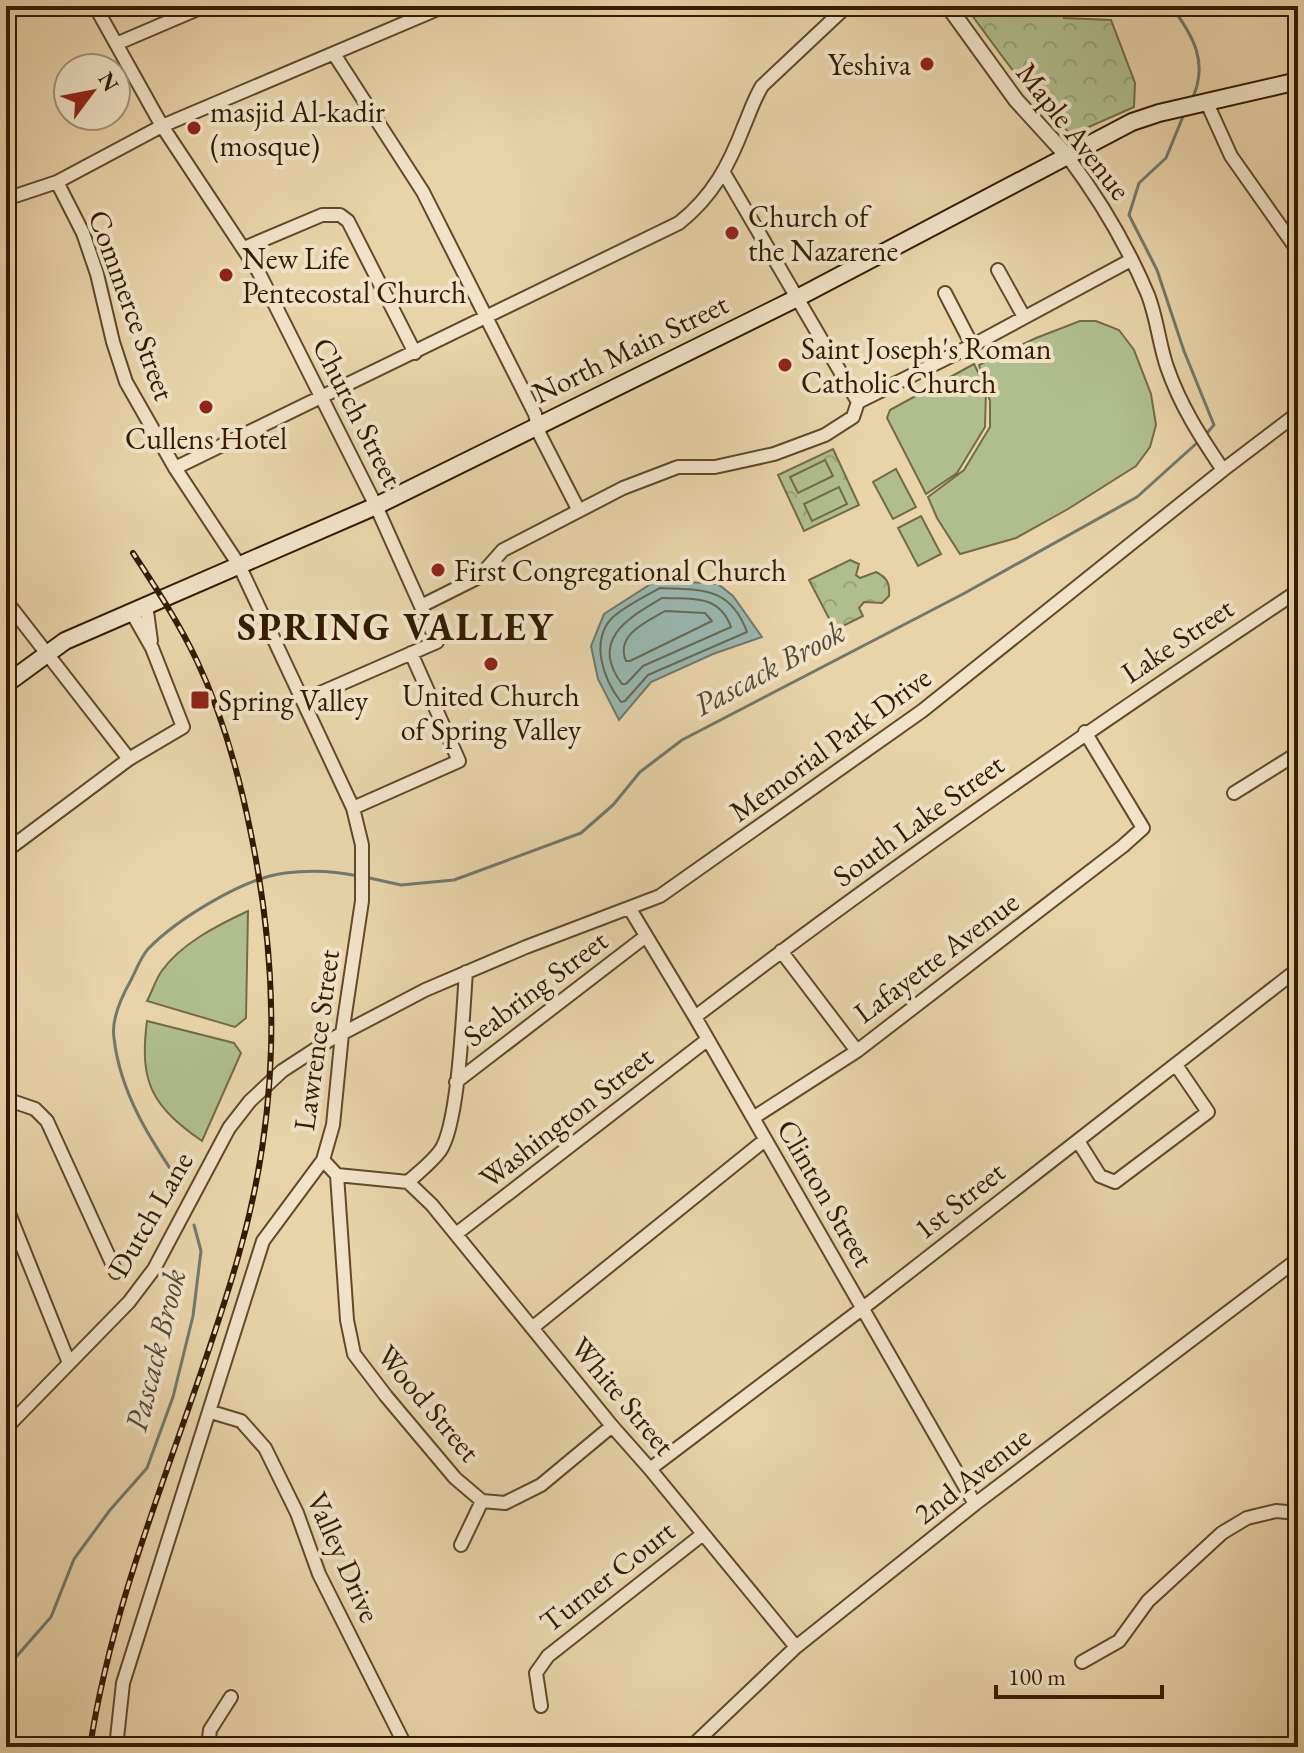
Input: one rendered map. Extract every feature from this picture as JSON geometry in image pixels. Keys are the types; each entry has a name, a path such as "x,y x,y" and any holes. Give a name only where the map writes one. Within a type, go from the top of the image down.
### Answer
{"main road":[{"name":"North Main Street","path":"6,684 65,641 376,506 799,297 1132,122 1298,81"}],"street":[{"name":"Church Street","path":"95,6 162,126 258,271 376,506 437,642 411,653"},
{"path":"116,44 205,6"},
{"path":"6,199 57,182 162,126 445,6"},
{"path":"175,468 669,229 709,196 724,173 754,98 762,86 847,6"},
{"name":"Maple Avenue","path":"948,6 1016,100 1068,157 1112,221 1149,298 1178,397 1223,470"},
{"path":"334,54 423,192 535,414 540,435 579,511"},
{"path":"1194,105 1298,251"},
{"path":"724,173 858,402"},
{"name":"Commerce Street","path":"57,182 83,233 126,382 175,468 239,565"},
{"path":"244,248 322,215 340,215 348,221 415,353"},
{"path":"421,606 479,577 503,550 623,488 678,467 715,467 774,454 825,435 853,417 858,402 1131,260"},
{"path":"998,270 1024,317"},
{"path":"945,293 972,345"},
{"name":"Memorial Park Drive","path":"342,1034 466,972 660,896 922,711 1298,413"},
{"name":"Lawrence Street","path":"116,1747 123,1683 263,1241 323,1160 333,1125 342,1034 362,901 362,845 353,808 239,565"},
{"name":"Lake Street","path":"1085,732 1298,591"},
{"path":"6,601 129,759"},
{"path":"6,851 129,759 183,727 152,648 147,604"},
{"path":"304,700 411,653 459,761 353,808"},
{"name":"Lafayette Avenue","path":"753,1118 857,1051 1143,828 1085,732"},
{"name":"South Lake Street","path":"781,951 1085,732"},
{"path":"1234,793 1298,753"},
{"name":"Clinton Street","path":"630,909 975,1504"},
{"name":"Seabring Street","path":"456,1082 646,936"},
{"path":"695,1017 781,951 857,1051"},
{"name":"1st Street","path":"650,1469 863,1308 1298,969"},
{"path":"323,1160 337,1175 408,1182 441,1150 447,1136 456,1082 466,972"},
{"name":"Dutch Lane","path":"6,1428 129,1302 154,1269 223,1137 250,1101 296,1061 342,1034"},
{"name":"Washington Street","path":"456,1234 707,1040"},
{"path":"1078,1141 1100,1176 1115,1182 1208,1112 1176,1065"},
{"path":"6,1099 35,1109 47,1121 116,1272"},
{"path":"532,1328 765,1140"},
{"name":"Wood Street","path":"337,1175 347,1320 354,1354 455,1478 482,1501 505,1503 541,1485 612,1426"},
{"name":"White Street","path":"408,1182 432,1205 796,1647"},
{"path":"6,1206 69,1363"},
{"name":"2nd Avenue","path":"691,1747 796,1647 975,1504 1298,1259"},
{"name":"Valley Drive","path":"211,1412 241,1421 265,1448 297,1513 319,1574 406,1747"},
{"path":"461,1545 482,1501"},
{"path":"1082,1662 1119,1641 1148,1601 1222,1533 1247,1518 1276,1511 1298,1513"},
{"name":"Turner Court","path":"541,1706 536,1673 548,1656 703,1534"},
{"path":"208,1747 210,1730 231,1697"}],"green space":[{"path":"965,6 1063,6 1064,18 1111,20 1135,83 1134,107 1073,134 1062,127 1033,96"},
{"path":"1080,321 1096,321 1119,330 1134,350 1151,394 1156,425 1150,447 1136,466 1068,509 1016,538 960,554 937,518 928,497 964,470 990,427 990,401 986,389 985,427 957,473 926,494 887,418 890,410 974,364 984,384 979,365"},
{"path":"833,449 859,505 804,531 778,475"},
{"path":"825,460 833,476 798,493 790,477"},
{"path":"896,469 916,507 893,519 873,482"},
{"path":"839,487 847,504 812,521 804,504"},
{"path":"921,516 941,554 918,566 898,528"},
{"path":"850,560 859,564 856,575 860,578 876,572 886,579 889,596 882,603 864,602 859,608 863,616 835,630 809,580"},
{"path":"248,911 246,1018 235,1027 147,1001 161,972 178,953 212,929"},
{"path":"147,1021 234,1043 241,1053 202,1141 171,1116 153,1091 145,1061"}],"water":[{"path":"657,580 718,584 733,596 762,637 713,654 651,682 619,720 598,679 591,646 604,614"}],"waterway":[{"name":"Pascack Brook","path":"1171,6 1192,39 1199,62 1199,75 1191,101"},
{"name":"Pascack Brook","path":"1184,114 1166,158 1139,183 1129,215 1157,270 1184,351 1214,425 1206,434"},
{"name":"Pascack Brook","path":"365,877 401,885 454,880 581,833 613,805 640,772 682,740 963,594 1137,497 1198,442"},
{"name":"Pascack Brook","path":"182,1186 139,1116 117,1058 116,1016 141,960 148,949 176,925 231,891 250,883 294,872 358,876"},
{"name":"Pascack Brook","path":"6,1681 16,1657 51,1617 74,1559 110,1510 147,1468 173,1397 193,1316 201,1251 194,1225"}],"railway":[{"path":"90,1747 117,1623 218,1322 251,1208 268,1102 271,1049 271,996 261,888 235,767 215,703 197,661 175,619 133,553"}],"place":[{"name":"Yeshiva","path":"927,64"},
{"name":"masjid Al-kadir (mosque)","path":"194,128"},
{"name":"Church of the Nazarene","path":"732,233"},
{"name":"New Life Pentecostal Church","path":"226,275"},
{"name":"Saint Joseph's Roman Catholic Church","path":"785,365"},
{"name":"Cullens Hotel","path":"206,407"},
{"name":"First Congregational Church","path":"438,570"},
{"name":"United Church of Spring Valley","path":"491,664"},
{"name":"Spring Valley","path":"200,700"}],"district":[{"name":"SPRING VALLEY","path":"396,626"}]}
